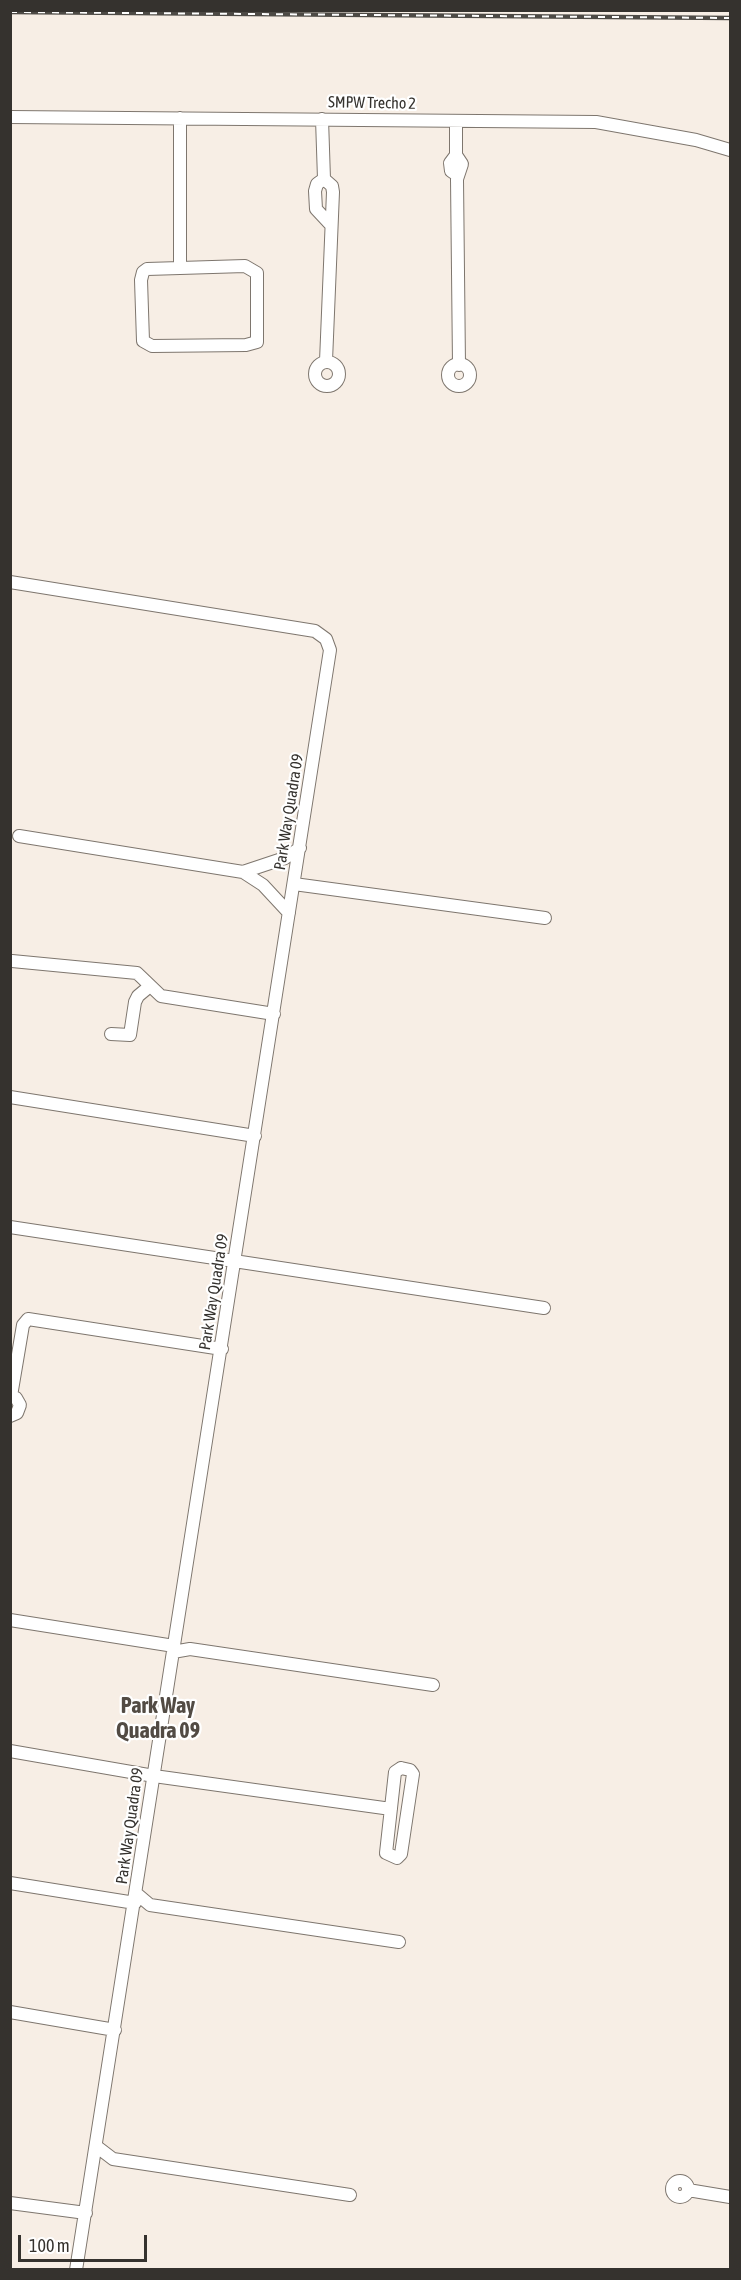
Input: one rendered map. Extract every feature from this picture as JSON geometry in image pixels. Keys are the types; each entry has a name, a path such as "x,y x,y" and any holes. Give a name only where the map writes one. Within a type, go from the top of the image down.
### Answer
{"street":[{"name":"SMPW Trecho 2","path":"10,117 596,122 696,140 730,150"},
{"path":"180,118 180,268"},
{"path":"322,119 324,179 332,186 333,192 326,361"},
{"path":"456,121 456,155 462,164 462,170 457,175 459,364"},
{"path":"324,179 317,184 315,191 316,208 330,224"},
{"path":"245,266 253,268 259,281 257,342 246,345 146,345 141,335 143,272 154,268 180,268 245,266"},
{"name":"Park Way Quadra 09","path":"10,582 315,631 322,635 330,650 76,2270"},
{"path":"19,836 243,872 263,885 290,913"},
{"path":"243,872 267,865 300,848"},
{"path":"263,885 267,865"},
{"path":"294,884 545,918"},
{"path":"12,961 137,973 156,993 170,998 274,1014"},
{"path":"111,1034 130,1035 138,996 150,986"},
{"path":"10,1097 255,1136"},
{"path":"10,1227 235,1263 544,1308"},
{"path":"10,1416 17,1413 20,1405 11,1396 23,1325 28,1319 222,1349"},
{"path":"10,1620 433,1684"},
{"path":"10,1751 154,1776 391,1809"},
{"path":"396,1770 410,1770 413,1774 400,1856 397,1858 386,1854 391,1809 396,1770"},
{"path":"10,1883 135,1904 399,1942"},
{"path":"10,2012 115,2030"},
{"path":"96,2146 113,2159 350,2195"},
{"path":"93,2168 113,2159"},
{"path":"688,2190 730,2197"},
{"path":"10,2203 86,2213"}],"railway":[{"path":"10,12 730,18"}],"district":[{"name":"Park Way Quadra 09","path":"158,1718"}]}
